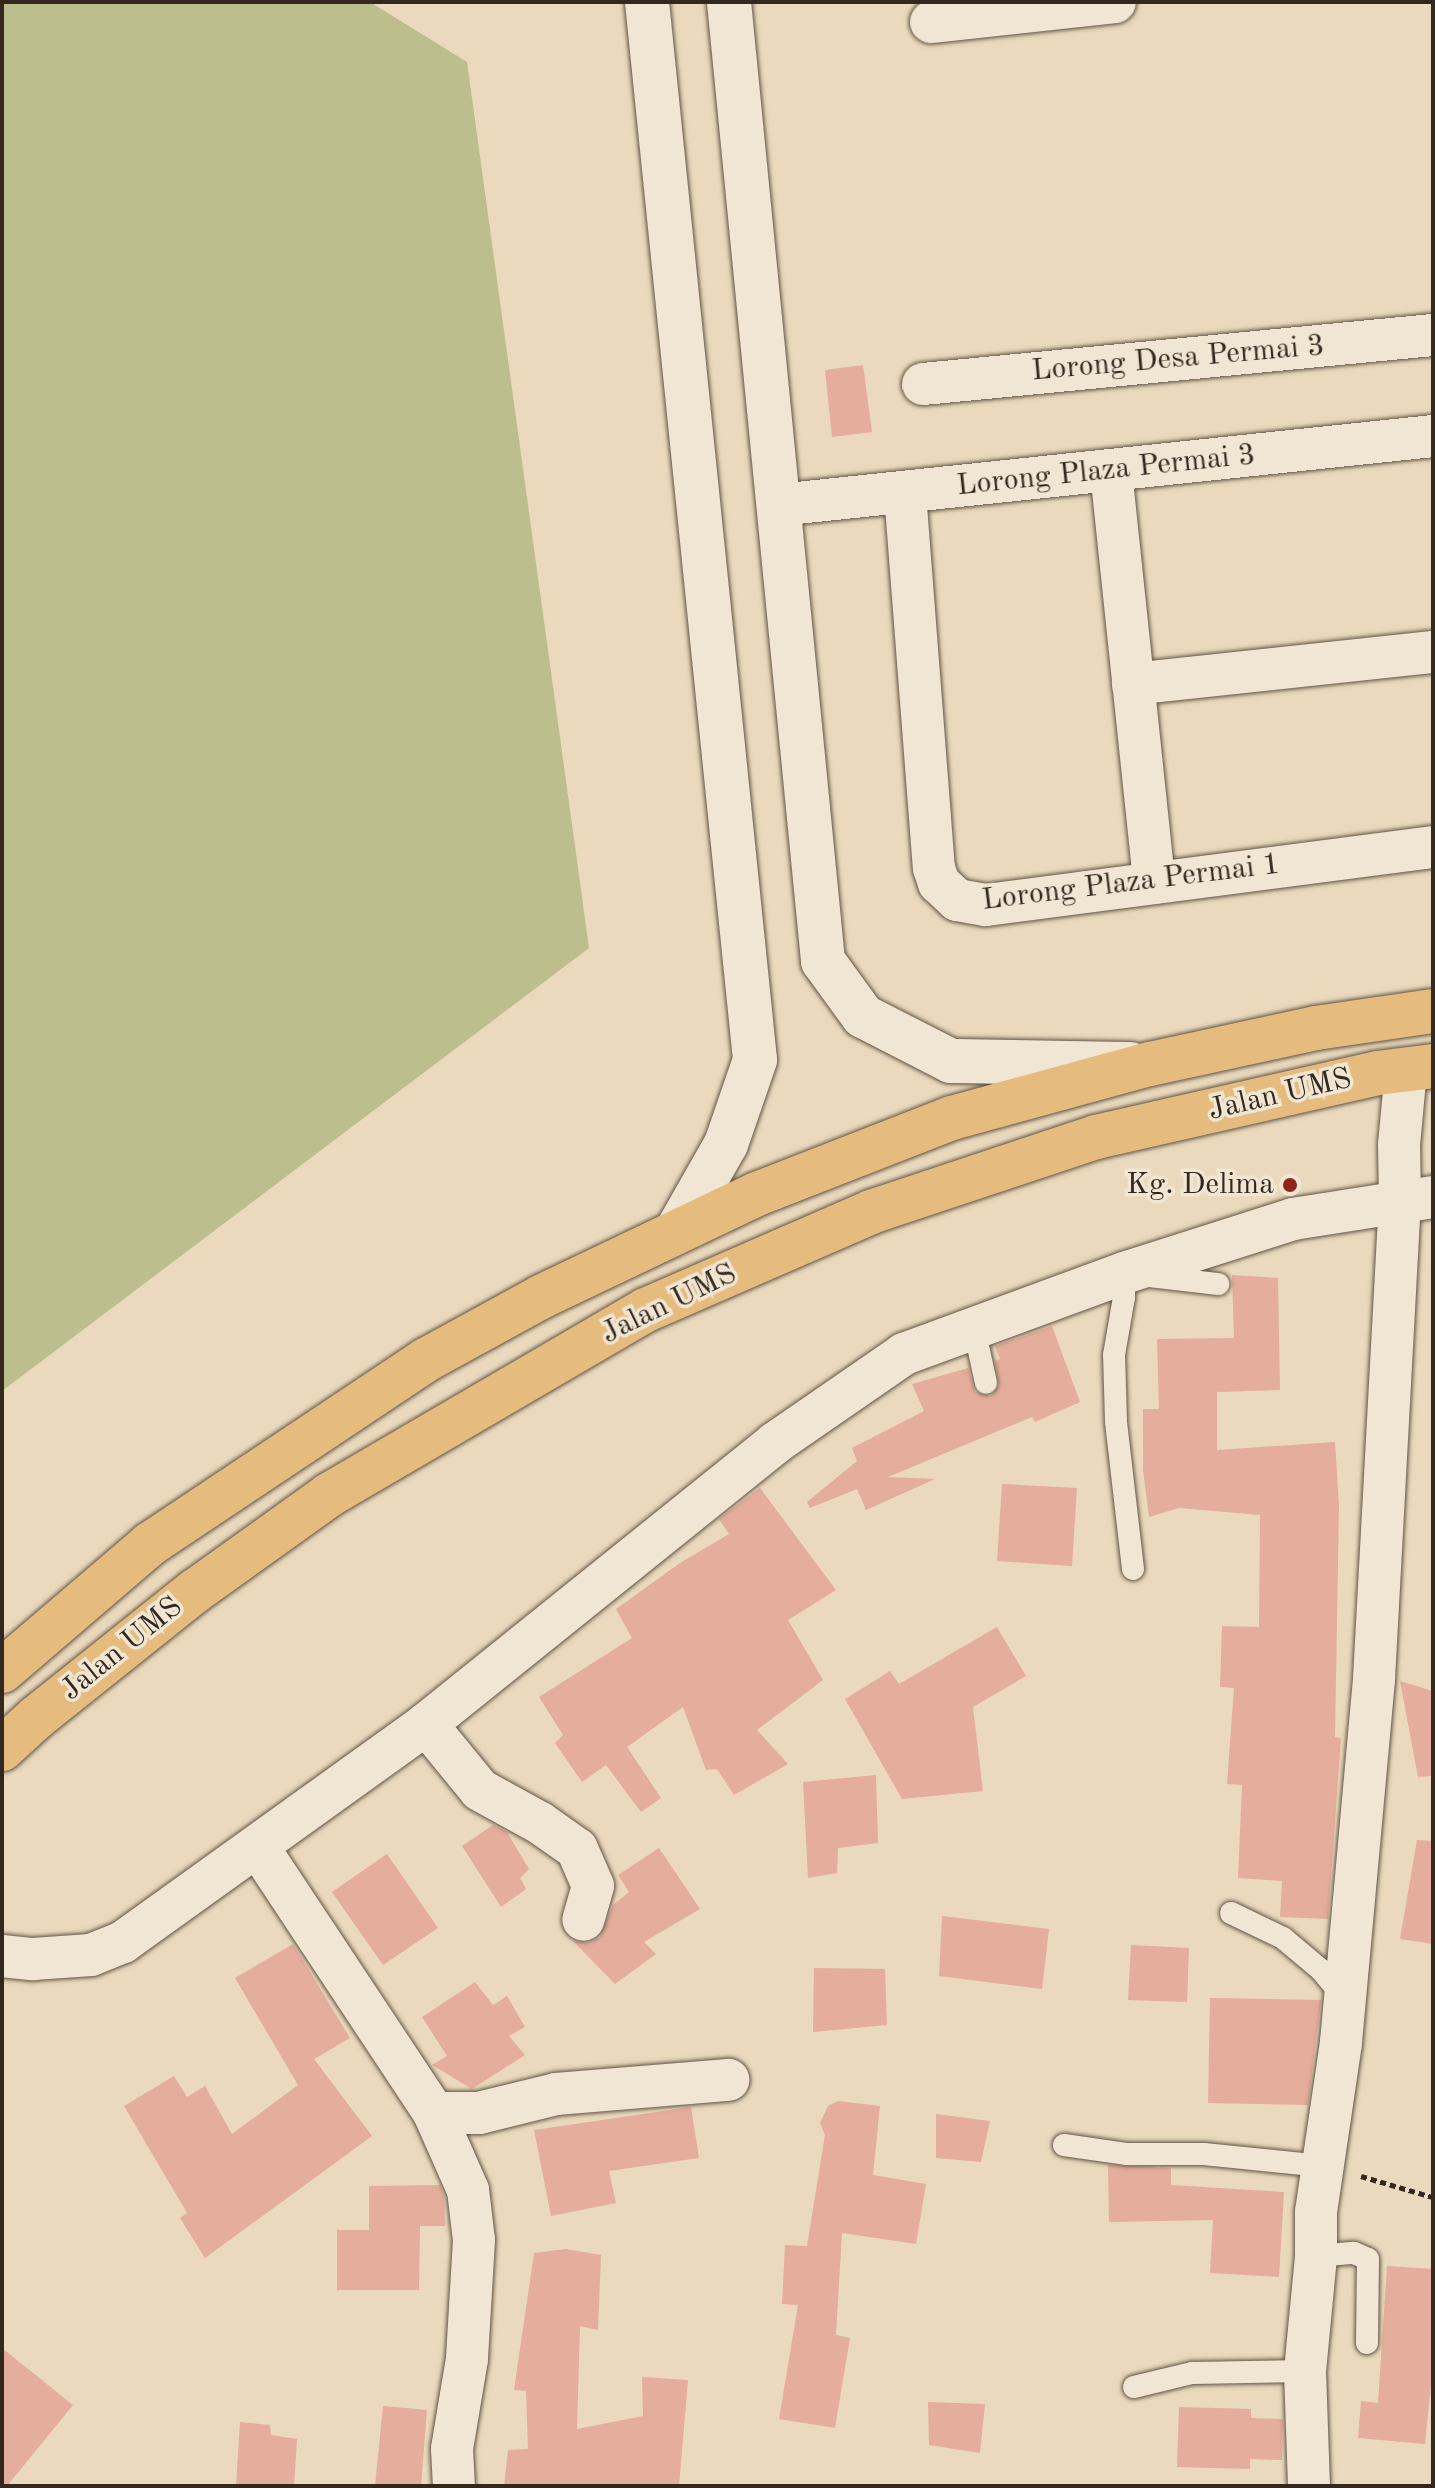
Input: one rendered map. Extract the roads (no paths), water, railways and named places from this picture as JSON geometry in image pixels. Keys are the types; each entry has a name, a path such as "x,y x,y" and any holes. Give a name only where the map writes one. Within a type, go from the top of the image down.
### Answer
{"highway":[{"name":"Jalan UMS","path":"2,1671 150,1544 426,1360 541,1297 757,1194 952,1118 1150,1064 1316,1028 1433,1011"},
{"name":"Jalan UMS","path":"2,1749 37,1717 186,1598 329,1495 646,1310 871,1212 1096,1137 1377,1073 1419,1068"}],"street":[{"path":"647,2 755,1060 726,1144 676,1232"},
{"path":"729,2 823,961 863,1016 951,1061 1150,1064"},
{"path":"931,22 1115,2"},
{"name":"Lorong Desa Permai 3","path":"923,384 1433,335"},
{"name":"Lorong Plaza Permai 3","path":"778,505 1433,436"},
{"path":"1111,471 1154,883"},
{"name":"Lorong Plaza Permai 1","path":"905,493 934,868 939,883 957,900 986,905 1433,847"},
{"path":"1133,684 1433,652"},
{"path":"1309,2486 1305,2371 1316,2256 1316,2212 1345,1998 1416,1199 1399,1145 1419,1068"},
{"path":"2,1956 33,1959 91,1955 123,1942 426,1724 775,1443 904,1354 1124,1273 1293,1219 1416,1199"},
{"path":"426,1724 480,1790 540,1823 577,1849 593,1886 583,1920"},
{"path":"258,1847 434,2113 468,2190 474,2240 467,2359 452,2449 454,2486"},
{"path":"434,2113 479,2113 556,2094 728,2080"}],"lane":[{"path":"1133,1569 1116,1421 1114,1355 1124,1297 1124,1273 1218,1284"},
{"path":"974,1328 986,1383"},
{"path":"1231,1913 1283,1938 1321,1970 1345,1998"},
{"path":"1064,2145 1127,2154 1204,2154 1322,2166"},
{"path":"1316,2256 1354,2253 1368,2259 1367,2343"},
{"path":"1134,2387 1192,2373 1305,2371"}],"place":[{"name":"Kg. Delima","path":"1290,1185"}]}
